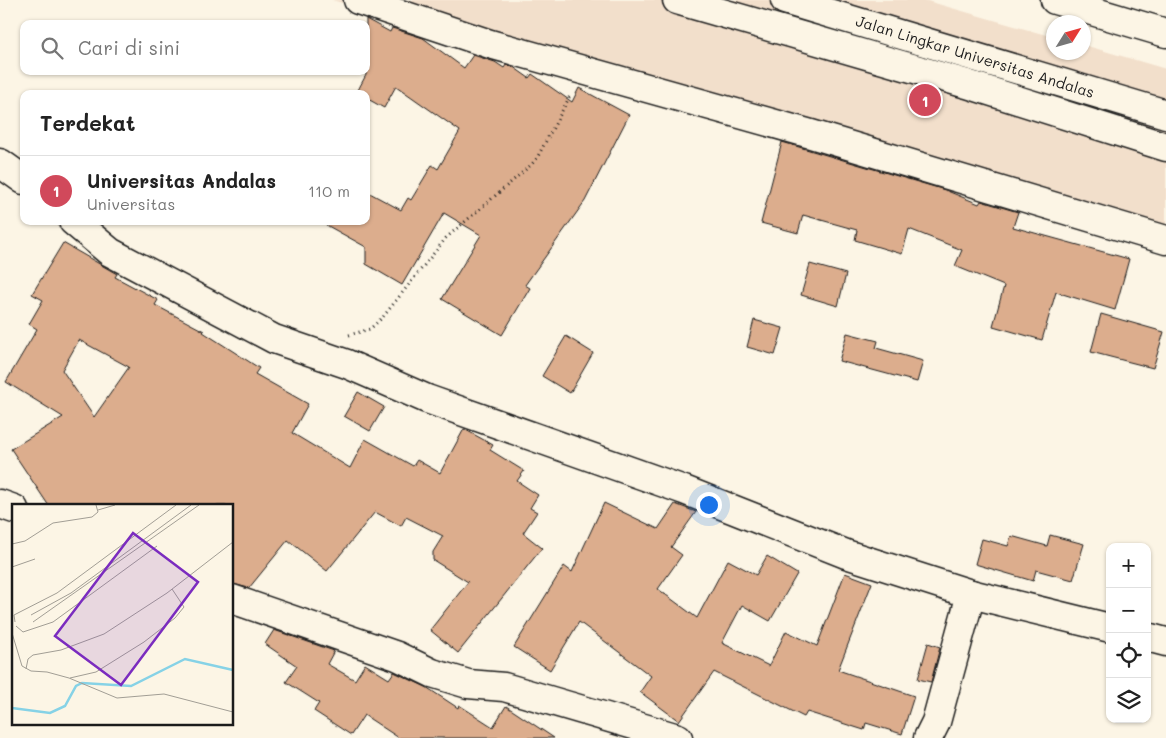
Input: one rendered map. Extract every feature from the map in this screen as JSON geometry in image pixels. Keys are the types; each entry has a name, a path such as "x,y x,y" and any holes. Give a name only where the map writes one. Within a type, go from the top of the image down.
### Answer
{"street":[{"path":"358,0 490,44 830,139 1166,240"},
{"name":"Jalan Lingkar Universitas Andalas","path":"678,0 967,84 1166,147"},
{"name":"Jalan Lingkar Universitas Andalas","path":"785,0 1166,114"},
{"path":"1055,0 1166,33"},
{"path":"0,163 20,177"},
{"path":"78,225 110,252 274,339 347,364 427,399 684,490 846,554 971,594 1106,627"},
{"path":"0,504 12,508"},
{"path":"928,738 936,722 971,594"},
{"path":"234,600 397,656 432,673 468,684 504,687 678,738"},
{"path":"1151,638 1166,642"}],"path":[{"path":"344,335 354,335 370,328 383,317 446,238 531,165 537,158 584,69"}],"shaded area":[{"path":"332,0 924,0 1046,35 1046,60 1091,60 1091,47 1166,69 1166,245 795,132"}],"building":[{"path":"370,21 390,32 392,28 423,38 464,68 473,55 495,62 504,68 506,65 512,66 529,78 532,74 572,102 579,88 629,115 585,201 525,285 530,288 502,335 442,299 481,235 444,213 402,285 366,264 366,247 326,225 370,225 370,193 401,210 408,198 411,200 432,165 438,169 460,131 396,86 384,108 370,100 370,90 358,90 366,75 370,75"},
{"path":"782,142 945,190 979,204 981,201 1018,212 1013,227 1129,259 1115,310 1056,292 1042,340 993,326 1004,286 955,266 962,250 909,229 902,254 855,240 857,230 803,215 798,233 761,223"},
{"path":"63,243 117,274 115,277 158,300 155,305 204,331 259,368 255,374 308,404 292,433 350,468 365,439 413,466 417,460 440,473 464,429 493,445 490,450 524,471 517,481 538,495 530,508 537,512 523,533 542,548 458,653 430,630 468,582 433,560 433,552 443,536 406,517 401,526 375,512 327,571 288,540 249,588 234,584 234,504 48,504 11,449 63,417 6,382 37,329 29,324 43,300 32,294","holes":["79,340 129,367 94,417 62,370"]},
{"path":"810,264 846,274 838,306 801,295"},
{"path":"1101,314 1164,332 1153,368 1091,352"},
{"path":"754,320 783,328 775,355 747,347"},
{"path":"847,333 878,341 876,348 923,361 917,382 839,361"},
{"path":"566,336 593,353 570,393 542,376"},
{"path":"358,392 384,407 370,431 344,416"},
{"path":"604,503 658,529 675,504 696,512 671,547 682,555 658,589 697,618 728,560 756,575 767,556 797,574 770,621 742,605 722,643 769,666 786,631 817,646 845,573 872,583 838,670 914,696 902,734 866,723 864,730 807,712 804,717 714,672 679,721 640,692 651,676 579,622 550,670 514,647 564,566 572,572"},
{"path":"1050,535 1084,544 1073,580 1036,570 1033,581 975,564 982,539 1008,546 1011,536 1047,546"},
{"path":"274,630 334,651 327,664 355,680 365,664 389,679 394,672 426,687 458,708 459,705 493,727 506,706 554,738 399,738 364,715 351,735 314,711 319,703 286,682 297,666 265,644"},
{"path":"928,643 940,647 931,682 918,679"}],"place":[{"name":"Universitas Andalas","path":"925,100"}]}
